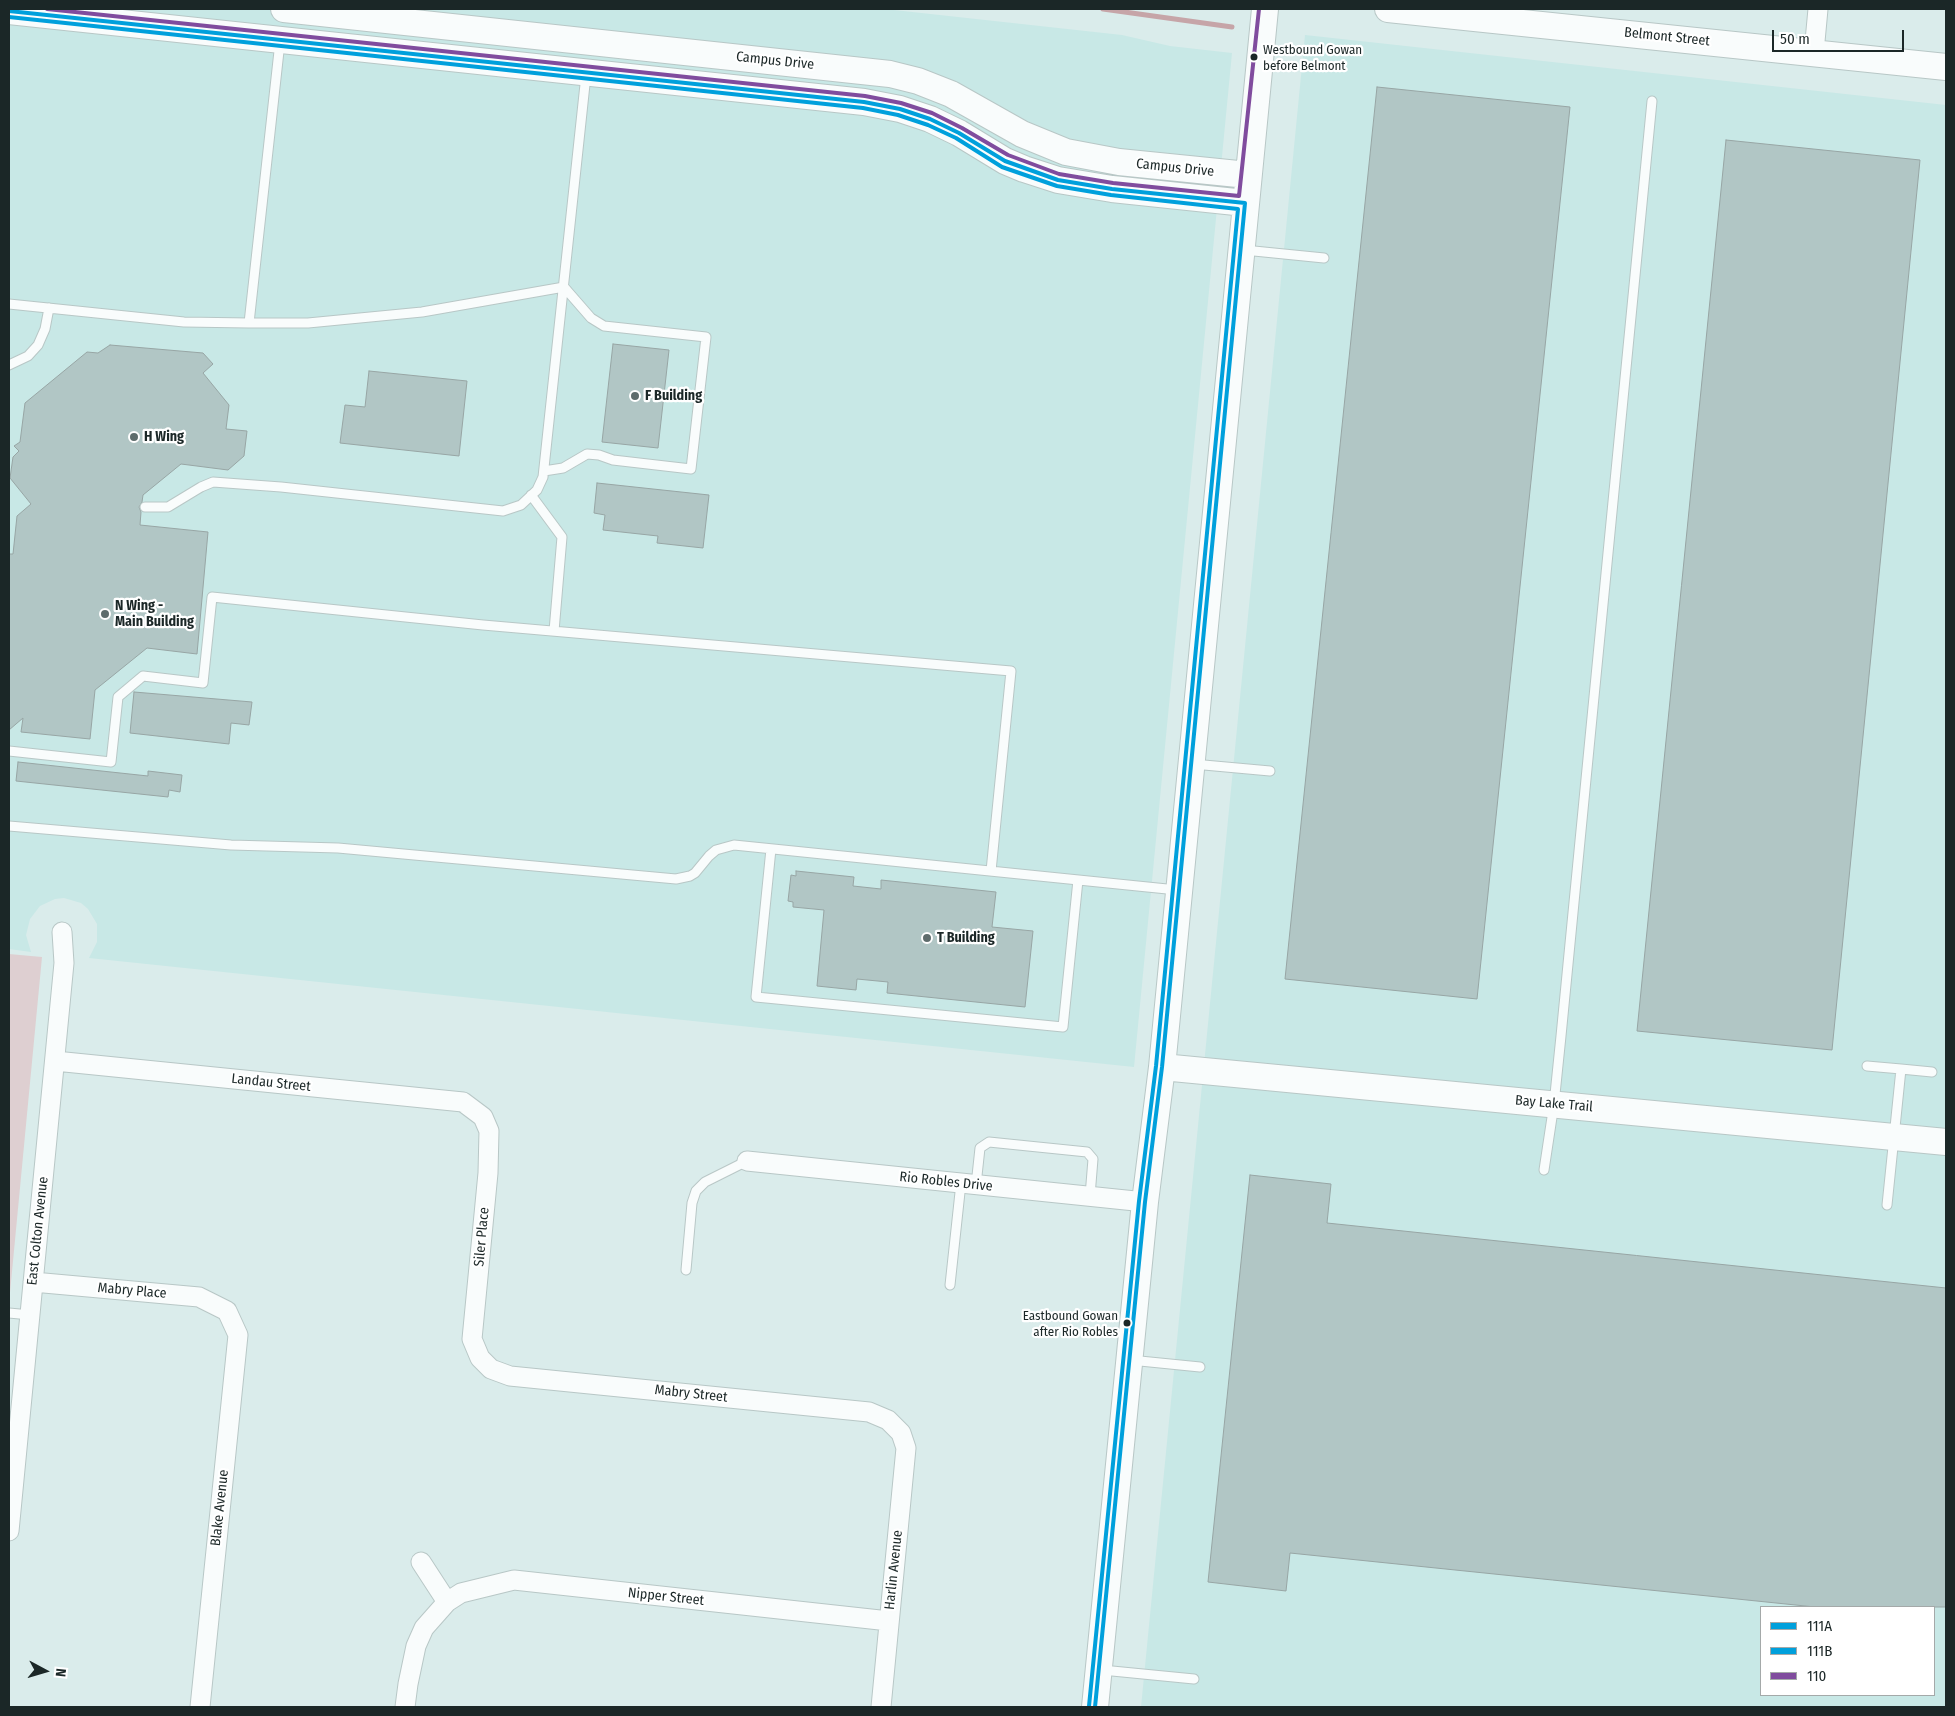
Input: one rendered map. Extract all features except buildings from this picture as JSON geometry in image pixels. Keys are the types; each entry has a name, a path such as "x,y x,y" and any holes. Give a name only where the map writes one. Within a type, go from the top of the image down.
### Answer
{"street":[{"path":"280,40 284,9"},
{"name":"Campus Drive","path":"284,9 890,74 918,81 951,94 1022,134 1066,152 1119,162 1248,175"},
{"path":"1094,1707 1145,1202 1162,1067 1240,250 1265,9"},
{"name":"Belmont Street","path":"1388,9 1946,66"},
{"path":"1814,52 1818,9"},
{"name":"Campus Drive","path":"9,10 882,105 937,122 1004,161 1024,170 1058,180 1112,189 1245,203"},
{"path":"587,72 590,41"},
{"name":"East Colton Avenue","path":"9,1531 10,1501 64,963 62,932"},
{"name":"Landau Street","path":"55,1061 463,1102 483,1117"},
{"name":"Bay Lake Trail","path":"1162,1067 1946,1142"},
{"name":"Siler Place","path":"480,1358 472,1339 488,1173 490,1130 483,1117"},
{"name":"Rio Robles Drive","path":"747,1161 1145,1202"},
{"name":"Mabry Place","path":"33,1282 200,1297 227,1311"},
{"name":"Blake Avenue","path":"200,1707 238,1335 227,1311"},
{"name":"Mabry Street","path":"480,1358 491,1370 510,1376 869,1412 888,1420 901,1433"},
{"name":"Harlin Avenue","path":"881,1707 906,1448 901,1433"},
{"path":"406,1707 408,1684 416,1646 424,1628 447,1602 421,1562"},
{"name":"Nipper Street","path":"447,1602 461,1593 514,1580 889,1621"}],"lane":[{"path":"249,324 280,40"},
{"path":"145,507 168,507 213,482 280,487 496,511 516,508 531,495 541,484 544,471 587,72"},
{"path":"1544,1170 1554,1104 1652,101"},
{"path":"1240,250 1324,258"},
{"path":"9,304 177,321 249,324 308,322 399,315 564,287"},
{"path":"544,471 557,470 582,456 594,454 613,460 691,469 704,356 706,337 604,326 590,318 564,287"},
{"path":"9,365 21,360 38,345 45,329 49,308"},
{"path":"531,495 562,537 554,631"},
{"path":"9,751 111,762 118,696 143,676 203,683 212,597 322,610 1011,671 991,871"},
{"path":"1191,764 1270,771"},
{"path":"9,826 248,847 338,848 676,879 695,873 709,856 723,848 734,845 1178,890"},
{"path":"771,849 756,997 1063,1027 1078,880"},
{"path":"1867,1066 1932,1072"},
{"path":"1887,1205 1901,1069"},
{"path":"950,1285 969,1184 980,1148 989,1142 1087,1152 1093,1159 1090,1196"},
{"path":"686,1270 692,1203 696,1191 705,1182 747,1161"},
{"path":"9,1313 30,1316"},
{"path":"1129,1360 1200,1367"},
{"path":"1098,1669 1194,1679"}],"shaded area":[{"path":"9,9 885,9 1122,35 1170,46 1232,53 1134,1067 89,958 97,942 97,924 88,909 81,903 64,898 55,899 40,906 30,919 26,935 31,952 9,949"},
{"path":"1305,35 1946,105 1946,1707 1141,1707"},
{"path":"9,954 42,957 9,1303"}],"waterway":[{"path":"1103,9 1232,27"}],"transit line":[{"name":"110","path":"47,9 865,96 901,103 932,113 1008,155 1059,174 1113,183 1239,196 1259,9"},
{"name":"111A","path":"9,11 864,102 900,109 930,119 959,133 1005,161 1058,180 1112,189 1245,203 1162,1067 1145,1202 1095,1707"},
{"name":"111B","path":"9,17 863,108 898,115 928,125 956,138 1002,167 1057,186 1111,195 1238,209 1156,1066 1139,1201 1089,1706"}],"place":[{"name":"Westbound Gowan before Belmont","path":"1254,57"},
{"name":"F Building","path":"635,396"},
{"name":"H Wing","path":"134,437"},
{"name":"N Wing - Main Building","path":"105,614"},
{"name":"T Building","path":"927,938"},
{"name":"Eastbound Gowan after Rio Robles","path":"1127,1323"}]}
